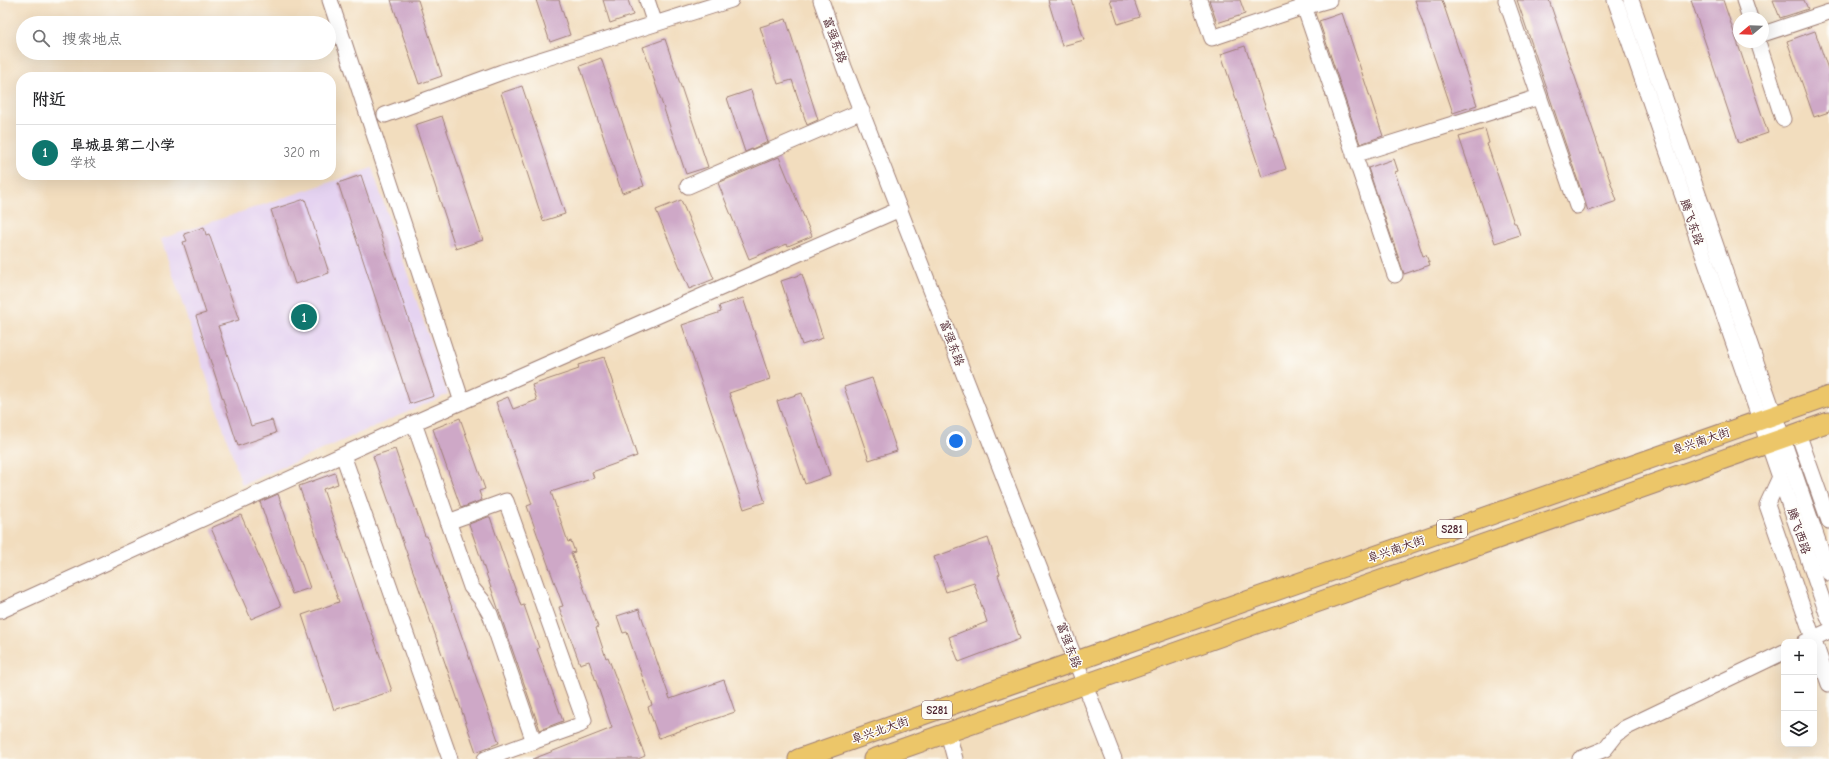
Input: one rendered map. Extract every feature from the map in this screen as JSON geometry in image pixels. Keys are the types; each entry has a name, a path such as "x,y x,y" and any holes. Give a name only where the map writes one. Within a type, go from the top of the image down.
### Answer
{"main road":[{"name":"阜兴南大街","path":"1076,662 1829,396"},
{"name":"阜兴南大街","path":"1085,684 1829,422"},
{"name":"阜兴北大街","path":"798,759 1076,662"},
{"name":"阜兴北大街","path":"873,759 1085,684"}],"street":[{"path":"330,0 335,16"},
{"path":"647,0 655,24"},
{"path":"385,115 502,72 731,0"},
{"name":"富强东路","path":"821,0 862,111 1114,759"},
{"path":"1199,0 1212,38 1303,3 1329,0"},
{"path":"1506,0 1577,206"},
{"name":"腾飞东路","path":"1615,0 1767,418 1783,438"},
{"name":"腾飞东路","path":"1631,0 1767,418"},
{"path":"1744,0 1748,12"},
{"path":"1303,3 1395,275"},
{"path":"1769,32 1829,12"},
{"path":"336,18 462,402"},
{"path":"1760,48 1784,119"},
{"path":"1354,155 1539,97"},
{"path":"688,186 862,111"},
{"path":"0,611 414,423 900,209"},
{"path":"414,423 471,587 482,600 490,614 534,742"},
{"path":"1783,438 1829,521"},
{"name":"腾飞西路","path":"1783,438 1780,477 1829,619"},
{"name":"腾飞西路","path":"1783,438 1829,573"},
{"path":"343,455 450,759"},
{"path":"1780,477 1767,505 1809,639"},
{"path":"448,522 506,502 584,720 580,725 485,759"},
{"path":"1811,639 1829,631"},
{"path":"1580,759 1605,749 1616,735 1625,728 1781,653"},
{"path":"1817,658 1829,684"},
{"path":"948,733 955,759"}],"shaded area":[{"path":"372,168 448,394 242,485 161,239"}],"building":[{"path":"391,0 418,0 442,76 419,84"},
{"path":"536,0 559,0 570,35 550,42"},
{"path":"603,0 628,0 633,15 610,23"},
{"path":"1048,0 1072,0 1084,40 1062,46"},
{"path":"1110,0 1134,0 1140,17 1118,24"},
{"path":"1209,0 1240,0 1245,14 1217,23"},
{"path":"1415,0 1442,0 1477,105 1453,113"},
{"path":"1517,0 1549,0 1617,201 1588,211"},
{"path":"1691,0 1723,0 1733,30 1733,48 1739,48 1768,133 1739,143"},
{"path":"1773,0 1804,0 1808,9 1780,18"},
{"path":"1342,13 1383,136 1360,144 1319,21"},
{"path":"786,19 818,120 807,125 792,80 778,84 760,27"},
{"path":"1815,31 1829,72 1829,112 1814,117 1787,41"},
{"path":"665,39 708,167 686,174 643,47"},
{"path":"1245,46 1286,169 1262,177 1221,54"},
{"path":"601,58 644,186 622,193 580,66"},
{"path":"522,86 565,214 543,221 501,93"},
{"path":"751,90 768,142 745,152 727,98"},
{"path":"442,116 483,240 456,249 415,125"},
{"path":"1485,129 1489,143 1487,144 1514,223 1516,223 1520,235 1495,243 1459,137"},
{"path":"779,157 812,236 749,259 718,183"},
{"path":"1394,159 1398,171 1395,172 1423,256 1426,255 1430,265 1404,274 1368,168"},
{"path":"361,175 434,396 410,404 338,183"},
{"path":"305,199 329,273 295,284 271,210"},
{"path":"681,200 714,279 689,289 656,210"},
{"path":"204,227 206,235 209,234 239,320 218,326 251,426 272,420 276,433 238,446 196,316 206,313 183,242 187,241 184,234"},
{"path":"802,274 823,338 802,345 781,281"},
{"path":"743,298 770,379 729,393 765,502 744,509 682,325 721,312 719,306"},
{"path":"604,357 637,456 592,472 594,478 551,492 568,542 571,541 575,552 571,553 598,627 596,628 606,658 608,657 645,756 638,759 533,759 612,728 589,661 580,664 559,607 563,606 527,506 532,504 496,402 508,397 513,409 537,400 532,385 579,369 578,365"},
{"path":"872,378 897,451 869,460 844,387"},
{"path":"802,393 830,475 805,484 777,401"},
{"path":"460,418 485,489 479,491 482,500 461,508 433,429"},
{"path":"395,449 499,743 476,752 373,456"},
{"path":"335,473 338,484 323,489 392,691 334,710 302,615 339,602 299,486"},
{"path":"278,494 310,588 292,594 260,502"},
{"path":"241,515 281,606 251,619 211,528"},
{"path":"490,517 521,606 524,605 539,648 537,649 563,721 540,730 469,524"},
{"path":"988,538 1000,574 998,575 1020,639 959,662 949,637 987,622 974,583 946,592 934,557"},
{"path":"639,609 670,699 724,680 735,712 659,738 648,707 652,705 627,632 623,633 617,616"}],"place":[{"name":"阜城县第二小学","path":"304,317"}]}
